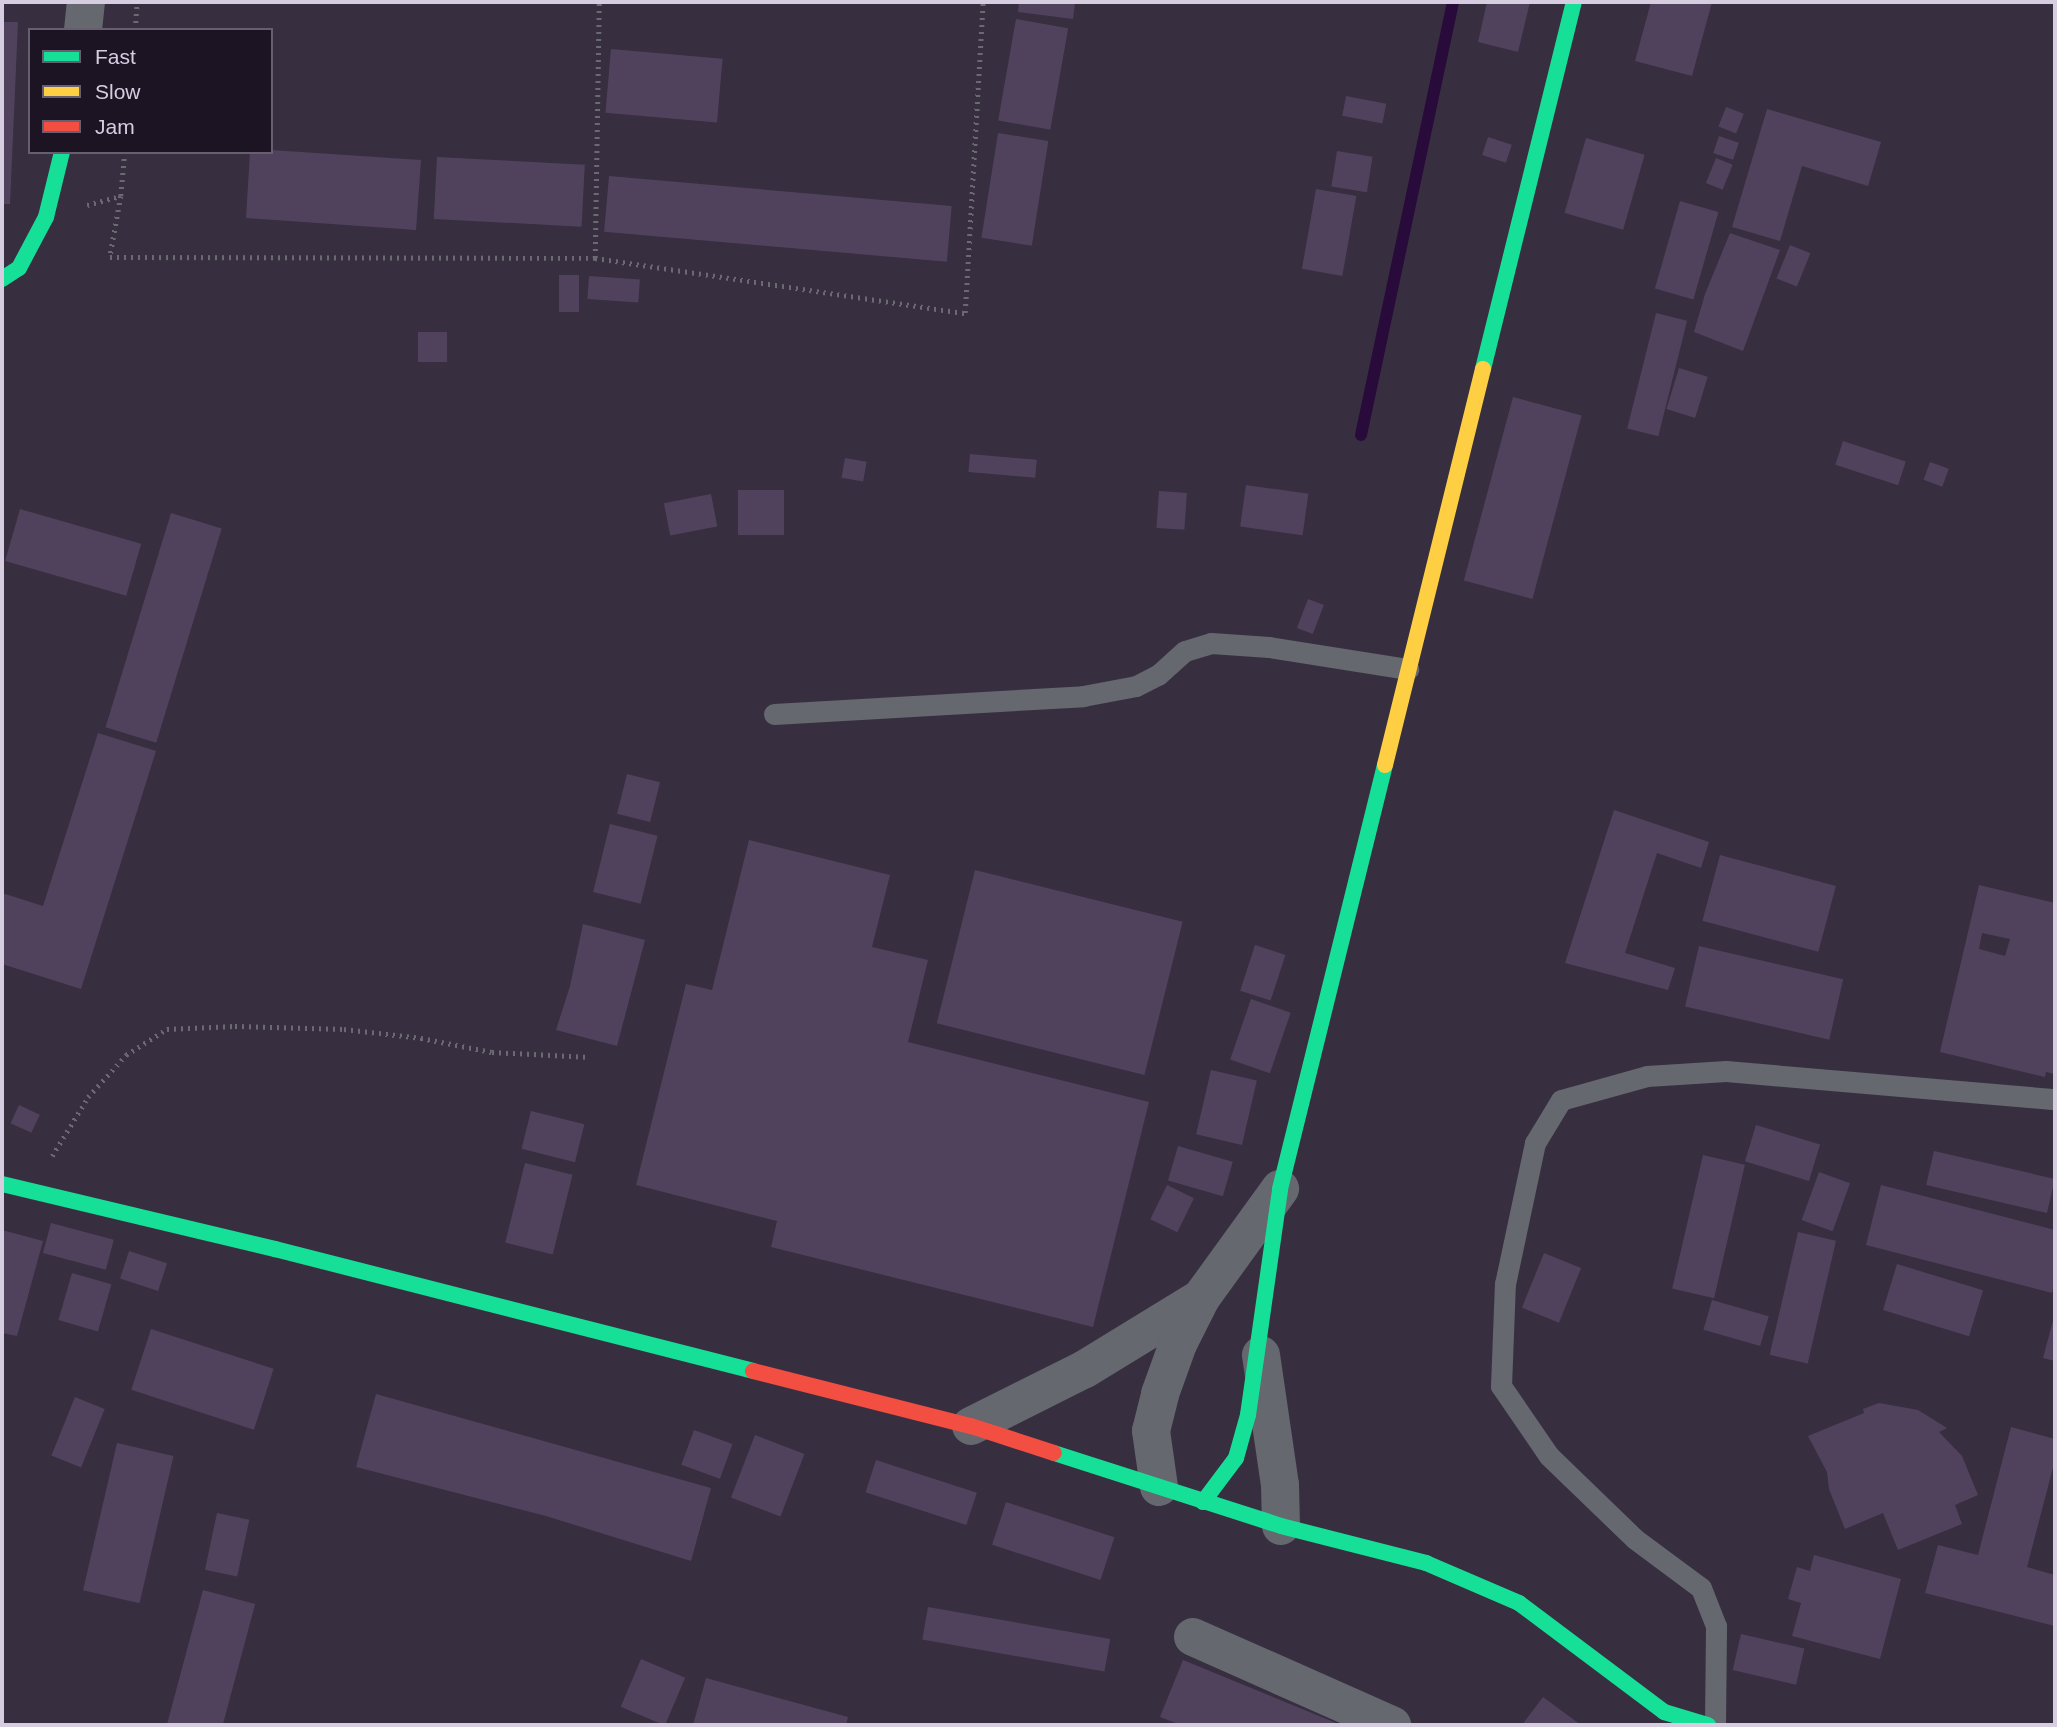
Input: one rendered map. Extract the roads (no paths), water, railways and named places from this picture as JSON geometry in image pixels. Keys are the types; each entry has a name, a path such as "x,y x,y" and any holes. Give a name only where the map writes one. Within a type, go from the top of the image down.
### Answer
{"street":[{"path":"83,28 86,2"},
{"path":"1203,1502 1236,1458 1248,1415 1280,1189 1574,2"},
{"path":"2,279 19,268 46,217 62,154"},
{"path":"2,1184 275,1249 971,1426 1281,1527 1426,1563 1519,1603 1666,1719 1709,1725"},
{"path":"1159,1487 1152,1431 1160,1394 1174,1356 1201,1298 1280,1189"},
{"path":"971,1426 1085,1369 1201,1298"},
{"path":"1259,1343 1280,1485 1281,1527"},
{"path":"1193,1637 1392,1725"}],"lane":[{"path":"774,714 1083,696 1136,686 1158,675 1185,651 1211,643 1269,647 1408,669"},
{"path":"1714,1725 1716,1626 1702,1588 1635,1539 1549,1457 1501,1386 1505,1284 1535,1143 1561,1100 1647,1076 1726,1071 2055,1099"}],"waterway":[{"path":"1361,435 1453,2"}]}
